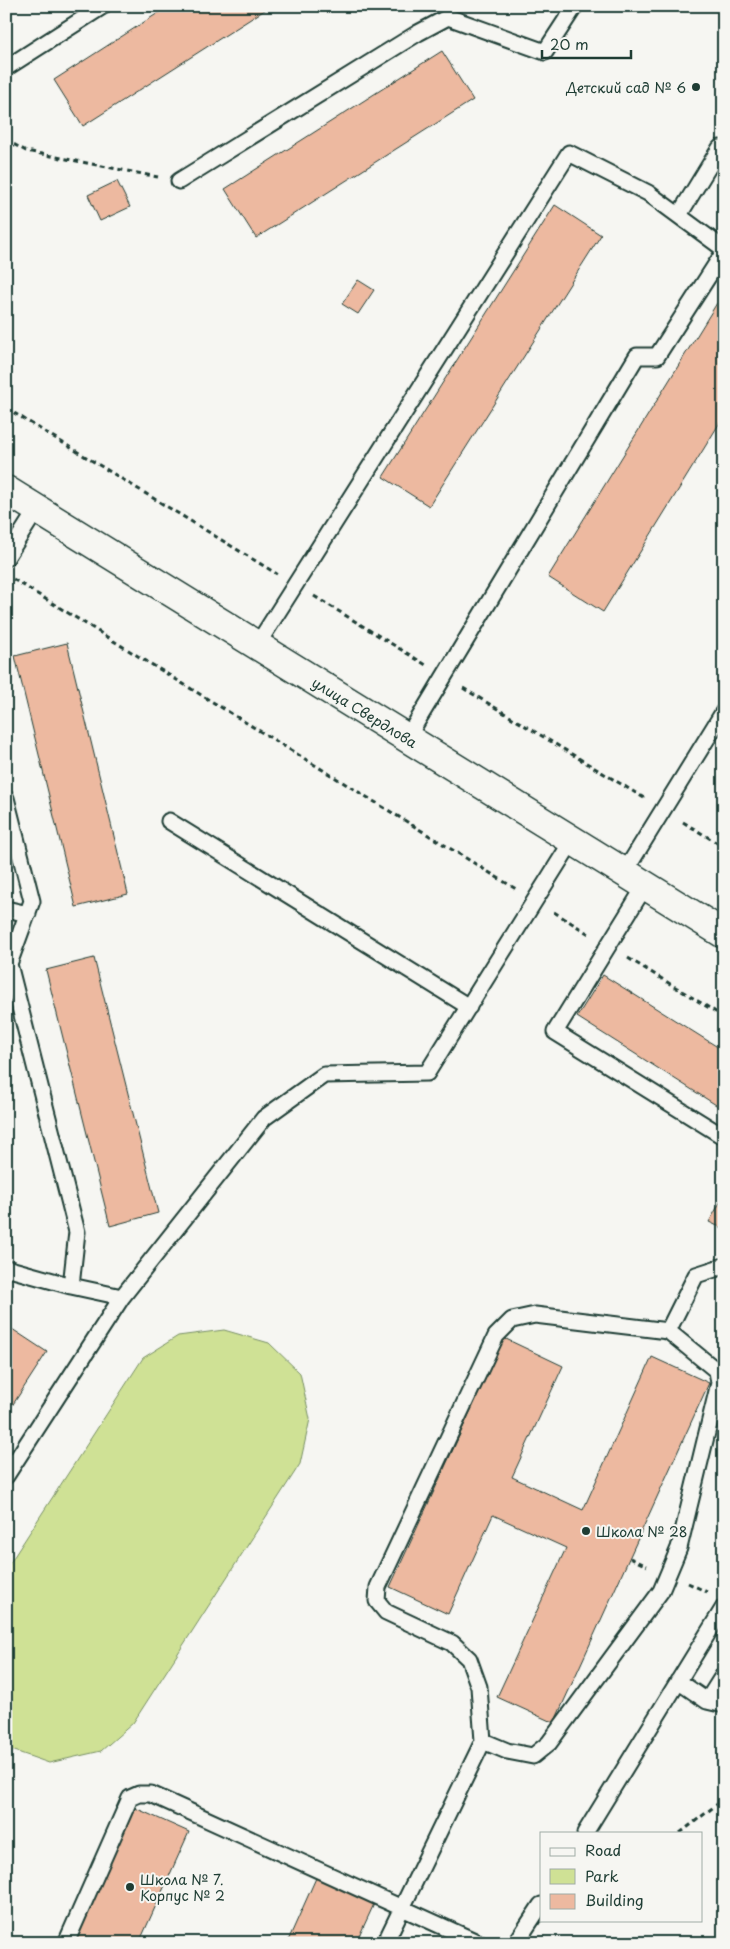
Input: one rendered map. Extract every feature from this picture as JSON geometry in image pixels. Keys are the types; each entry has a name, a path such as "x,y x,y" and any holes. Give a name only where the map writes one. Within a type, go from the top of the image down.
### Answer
{"main road":[{"name":"улица Свердлова","path":"6,490 724,934"}],"lane":[{"path":"6,68 103,6"},
{"path":"180,181 418,32 448,17 545,52 576,6"},
{"path":"678,215 720,148"},
{"path":"257,645 569,152 648,193 724,251 657,356 637,356 407,738"},
{"path":"6,558 37,509"},
{"path":"724,712 663,810 608,946 555,1032 724,1137"},
{"path":"6,798 32,901 9,964 77,1232 71,1286"},
{"path":"169,821 469,1006"},
{"path":"6,1476 122,1297 264,1118 324,1075 427,1073 572,841"},
{"path":"6,909 28,914"},
{"path":"668,1332 696,1275 724,1266"},
{"path":"6,1268 71,1286 122,1297"},
{"path":"384,1943 483,1741 479,1687 468,1659 452,1643 386,1612 377,1601 378,1587 496,1336 512,1320 535,1315 668,1332 717,1371 719,1383 679,1548 661,1591 548,1743 533,1756 507,1751 483,1741"},
{"path":"586,1832 724,1607"},
{"path":"707,1701 724,1674"},
{"path":"678,1681 707,1701 724,1705"},
{"path":"66,1943 130,1798 138,1794 151,1794 479,1943"},
{"path":"516,1943 540,1907"}],"path":[{"path":"6,140 26,151 180,181"},
{"path":"6,408 724,847"},
{"path":"6,574 724,1017"},
{"path":"681,1832 724,1799"}],"green space":[{"path":"224,1330 269,1343 300,1373 310,1419 300,1464 133,1723 101,1751 49,1763 6,1748 6,1569 143,1358 178,1336"}],"building":[{"path":"169,6 271,6 83,126 54,80"},
{"path":"442,51 473,100 256,238 225,189"},
{"path":"117,181 130,207 100,221 88,195"},
{"path":"555,205 601,235 429,506 383,477"},
{"path":"358,280 374,290 358,314 342,304"},
{"path":"717,303 724,307 724,416 603,612 548,577"},
{"path":"67,643 128,894 76,907 15,656"},
{"path":"94,958 158,1213 110,1226 46,970"},
{"path":"603,975 724,1051 724,1110 577,1017"},
{"path":"722,1199 724,1201 724,1229 709,1222"},
{"path":"6,1325 47,1352 6,1415"},
{"name":"Школа № 28","path":"504,1338 563,1366 512,1477 583,1510 652,1357 709,1383 554,1723 497,1697 566,1548 493,1515 448,1614 390,1587"},
{"name":"Школа № 7. Корпус № 2","path":"133,1807 189,1832 139,1943 72,1943"},
{"path":"316,1878 374,1904 356,1943 287,1943"}],"place":[{"name":"Детский сад № 6","path":"696,87"},
{"name":"Школа № 28","path":"586,1531"},
{"name":"Школа № 7. Корпус № 2","path":"130,1887"}]}
